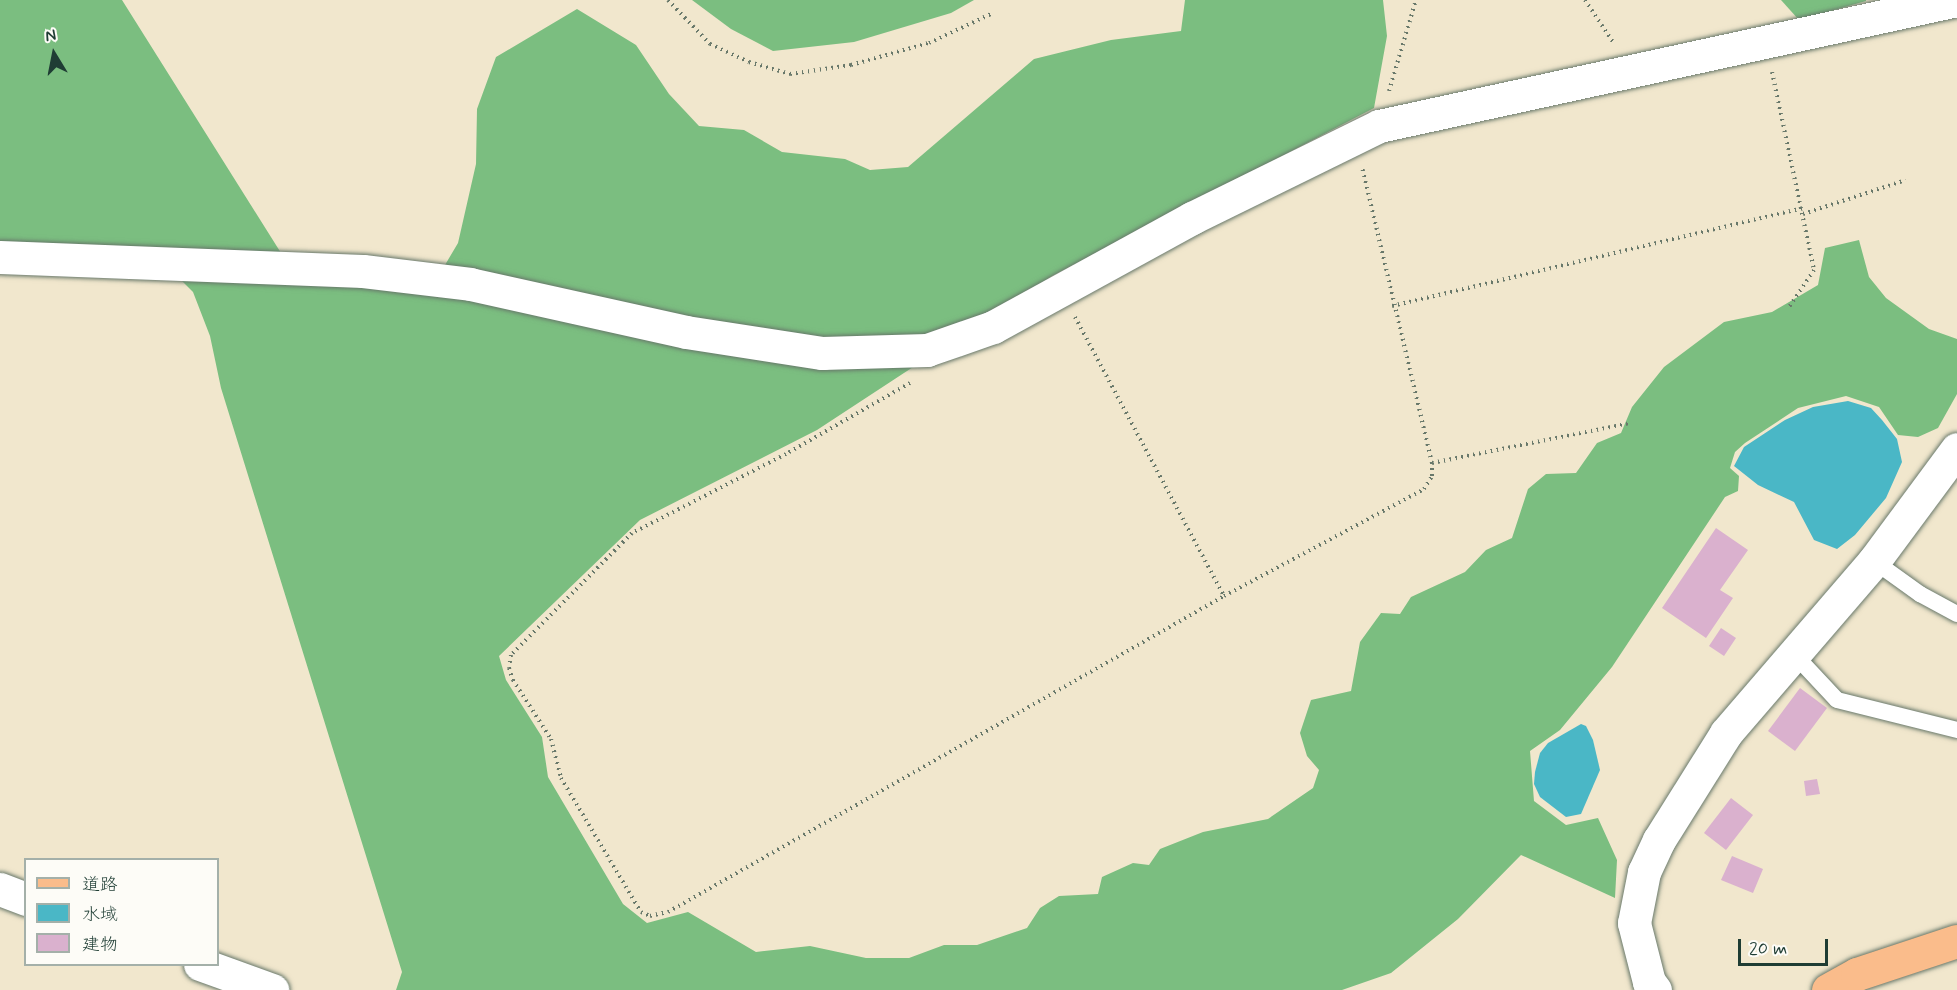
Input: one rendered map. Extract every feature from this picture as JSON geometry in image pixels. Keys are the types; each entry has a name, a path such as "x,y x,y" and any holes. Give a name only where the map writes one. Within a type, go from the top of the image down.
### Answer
{"main road":[{"path":"1828,990 1857,974 1957,941"}],"street":[{"path":"0,257 363,271 422,277 686,332 822,353 927,350 993,327 1059,288 1367,132 1957,0"},
{"path":"1655,990 1649,982 1634,923 1644,872 1682,799 1726,733 1874,561 1957,449"},
{"path":"0,889 24,898"},
{"path":"206,966 272,990"}],"lane":[{"path":"1874,561 1920,594 1957,614"},
{"path":"1794,653 1837,700 1957,730"}],"path":[{"path":"668,0 710,44 749,62 790,74 851,65 929,43 993,13"},
{"path":"917,379 786,454 632,533 511,654 509,668 513,680 551,739 561,778 641,912 650,916 668,912 1224,596 1424,489 1432,476 1432,464 1392,306 1367,132 1416,0"},
{"path":"1585,0 1632,71"},
{"path":"1766,42 1814,270 1789,307"},
{"path":"1392,306 1802,211 1906,180"},
{"path":"1059,288 1224,596"},
{"path":"1432,464 1631,423"}],"green space":[{"path":"0,0 122,0 298,280 429,292 458,243 476,164 477,109 496,57 577,9 636,45 669,94 699,126 744,130 782,152 845,159 870,170 908,167 1034,59 1111,40 1181,31 1185,0 1383,0 1387,36 1374,108 1052,276 817,430 640,520 499,656 506,680 542,737 548,777 623,904 647,923 688,912 756,952 810,946 866,958 909,958 944,945 977,945 1027,928 1040,908 1059,896 1098,894 1102,877 1133,863 1149,865 1160,849 1203,832 1268,819 1313,788 1319,770 1307,756 1300,733 1311,700 1351,691 1360,642 1381,613 1400,614 1411,597 1465,572 1486,550 1512,538 1528,489 1546,474 1576,473 1597,443 1621,433 1632,407 1664,367 1724,322 1772,312 1818,285 1825,248 1859,240 1869,277 1886,298 1929,329 1957,339 1957,394 1938,428 1918,437 1898,435 1879,407 1846,396 1798,408 1745,443 1735,452 1730,468 1739,476 1738,491 1725,497 1612,667 1560,730 1530,751 1534,801 1566,825 1598,818 1617,860 1615,898 1521,855 1458,919 1391,973 1342,990 396,990 402,972 221,388 210,336 193,292 150,249 0,252"},
{"path":"692,0 974,0 951,13 854,42 773,51 731,29"},
{"path":"1781,0 1866,0 1866,1 1799,20"}],"water":[{"path":"1848,401 1871,408 1882,420 1897,439 1902,462 1886,498 1855,535 1837,549 1814,540 1794,502 1758,485 1734,466 1744,447 1785,420 1813,407"},
{"path":"1581,724 1586,726 1593,740 1600,770 1581,814 1566,817 1540,797 1534,784 1535,772 1540,753 1548,743"}],"building":[{"path":"1716,528 1748,550 1720,590 1733,598 1706,638 1662,608"},
{"path":"1721,628 1736,638 1724,656 1709,646"},
{"path":"1800,688 1827,708 1795,751 1768,731"},
{"path":"1817,779 1820,794 1806,796 1804,781"},
{"path":"1731,798 1753,815 1726,850 1704,833"},
{"path":"1732,856 1763,869 1753,893 1721,880"}]}
